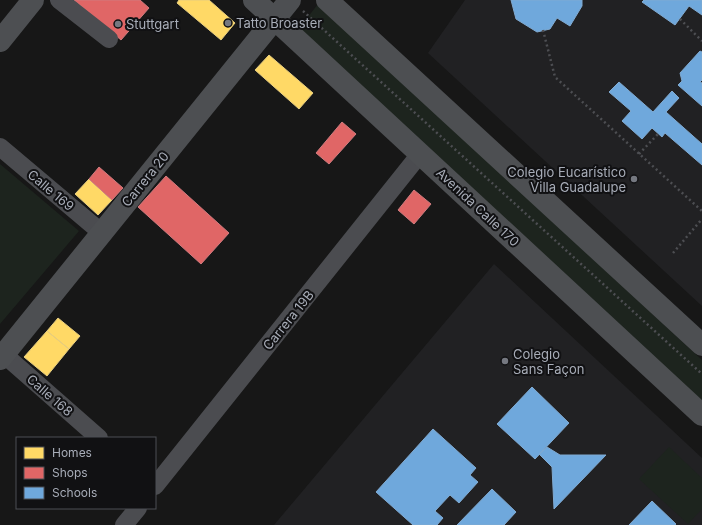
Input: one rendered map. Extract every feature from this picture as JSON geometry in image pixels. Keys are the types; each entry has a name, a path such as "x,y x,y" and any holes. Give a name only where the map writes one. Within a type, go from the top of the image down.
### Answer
{"main road":[{"path":"0,40 33,0"},
{"name":"Avenida Calle 170","path":"254,0 702,415"},
{"name":"Carrera 20","path":"1,355 102,233 290,0"},
{"path":"327,0 702,345"}],"street":[{"path":"59,0 110,39"},
{"name":"Calle 169","path":"0,147 102,233"},
{"name":"Carrera 19B","path":"156,485 420,154"},
{"name":"Calle 168","path":"1,355 99,437"},
{"path":"124,525 137,509"}],"path":[{"path":"680,18 702,41"},
{"path":"316,22 702,374"},
{"path":"543,30 555,77 702,211"},
{"path":"639,154 658,134"},
{"path":"673,253 702,219"}],"shaded area":[{"name":"Colegio Eucarístico Villa Guadalupe","path":"465,0 702,0 702,306 428,53"},
{"path":"318,4 702,360 702,405 297,31"},
{"path":"0,164 79,231 0,324"},
{"name":"Colegio Sans Façon","path":"494,264 702,458 702,525 274,525"},
{"path":"669,447 702,478 702,509 688,524 639,479"}],"building: Homes":[{"path":"179,0 209,0 235,23 221,40 177,3"},
{"path":"269,55 313,93 299,109 255,70"},
{"path":"89,179 112,200 98,215 75,194"},
{"path":"58,318 80,336 69,349 47,331"},
{"path":"47,331 69,349 47,376 24,357"}],"building: Shops":[{"name":"Stuttgart","path":"74,0 140,0 149,8 121,40"},
{"path":"342,122 356,134 329,164 316,153"},
{"path":"99,167 123,188 112,200 89,179"},
{"path":"166,176 229,233 201,264 138,207"},
{"path":"414,190 431,204 414,224 398,210"}],"building: Schools":[{"path":"511,0 582,0 582,6 570,26 557,18 550,29 537,32 516,19"},
{"path":"644,0 702,0 702,15 689,6 675,25 642,2"},
{"path":"700,51 702,52 702,80 700,82 702,83 702,106 678,85 682,81 680,73"},
{"path":"619,82 653,112 672,91 679,98 666,112 702,144 702,165 665,133 662,137 652,128 642,139 622,121 631,111 609,92"},
{"path":"532,387 569,423 535,459 497,424"},
{"path":"433,429 476,468 470,475 478,482 459,503 450,495 435,511 443,518 437,525 413,525 376,492"},
{"path":"547,447 560,455 606,455 554,509 552,467 539,454"},
{"path":"492,489 516,512 504,525 457,525"},
{"path":"652,501 676,524 629,525"}],"place":[{"name":"Tatto Broaster","path":"228,23"},
{"name":"Stuttgart","path":"118,24"},
{"name":"Colegio Eucarístico Villa Guadalupe","path":"634,179"},
{"name":"Colegio Sans Façon","path":"505,361"}]}
